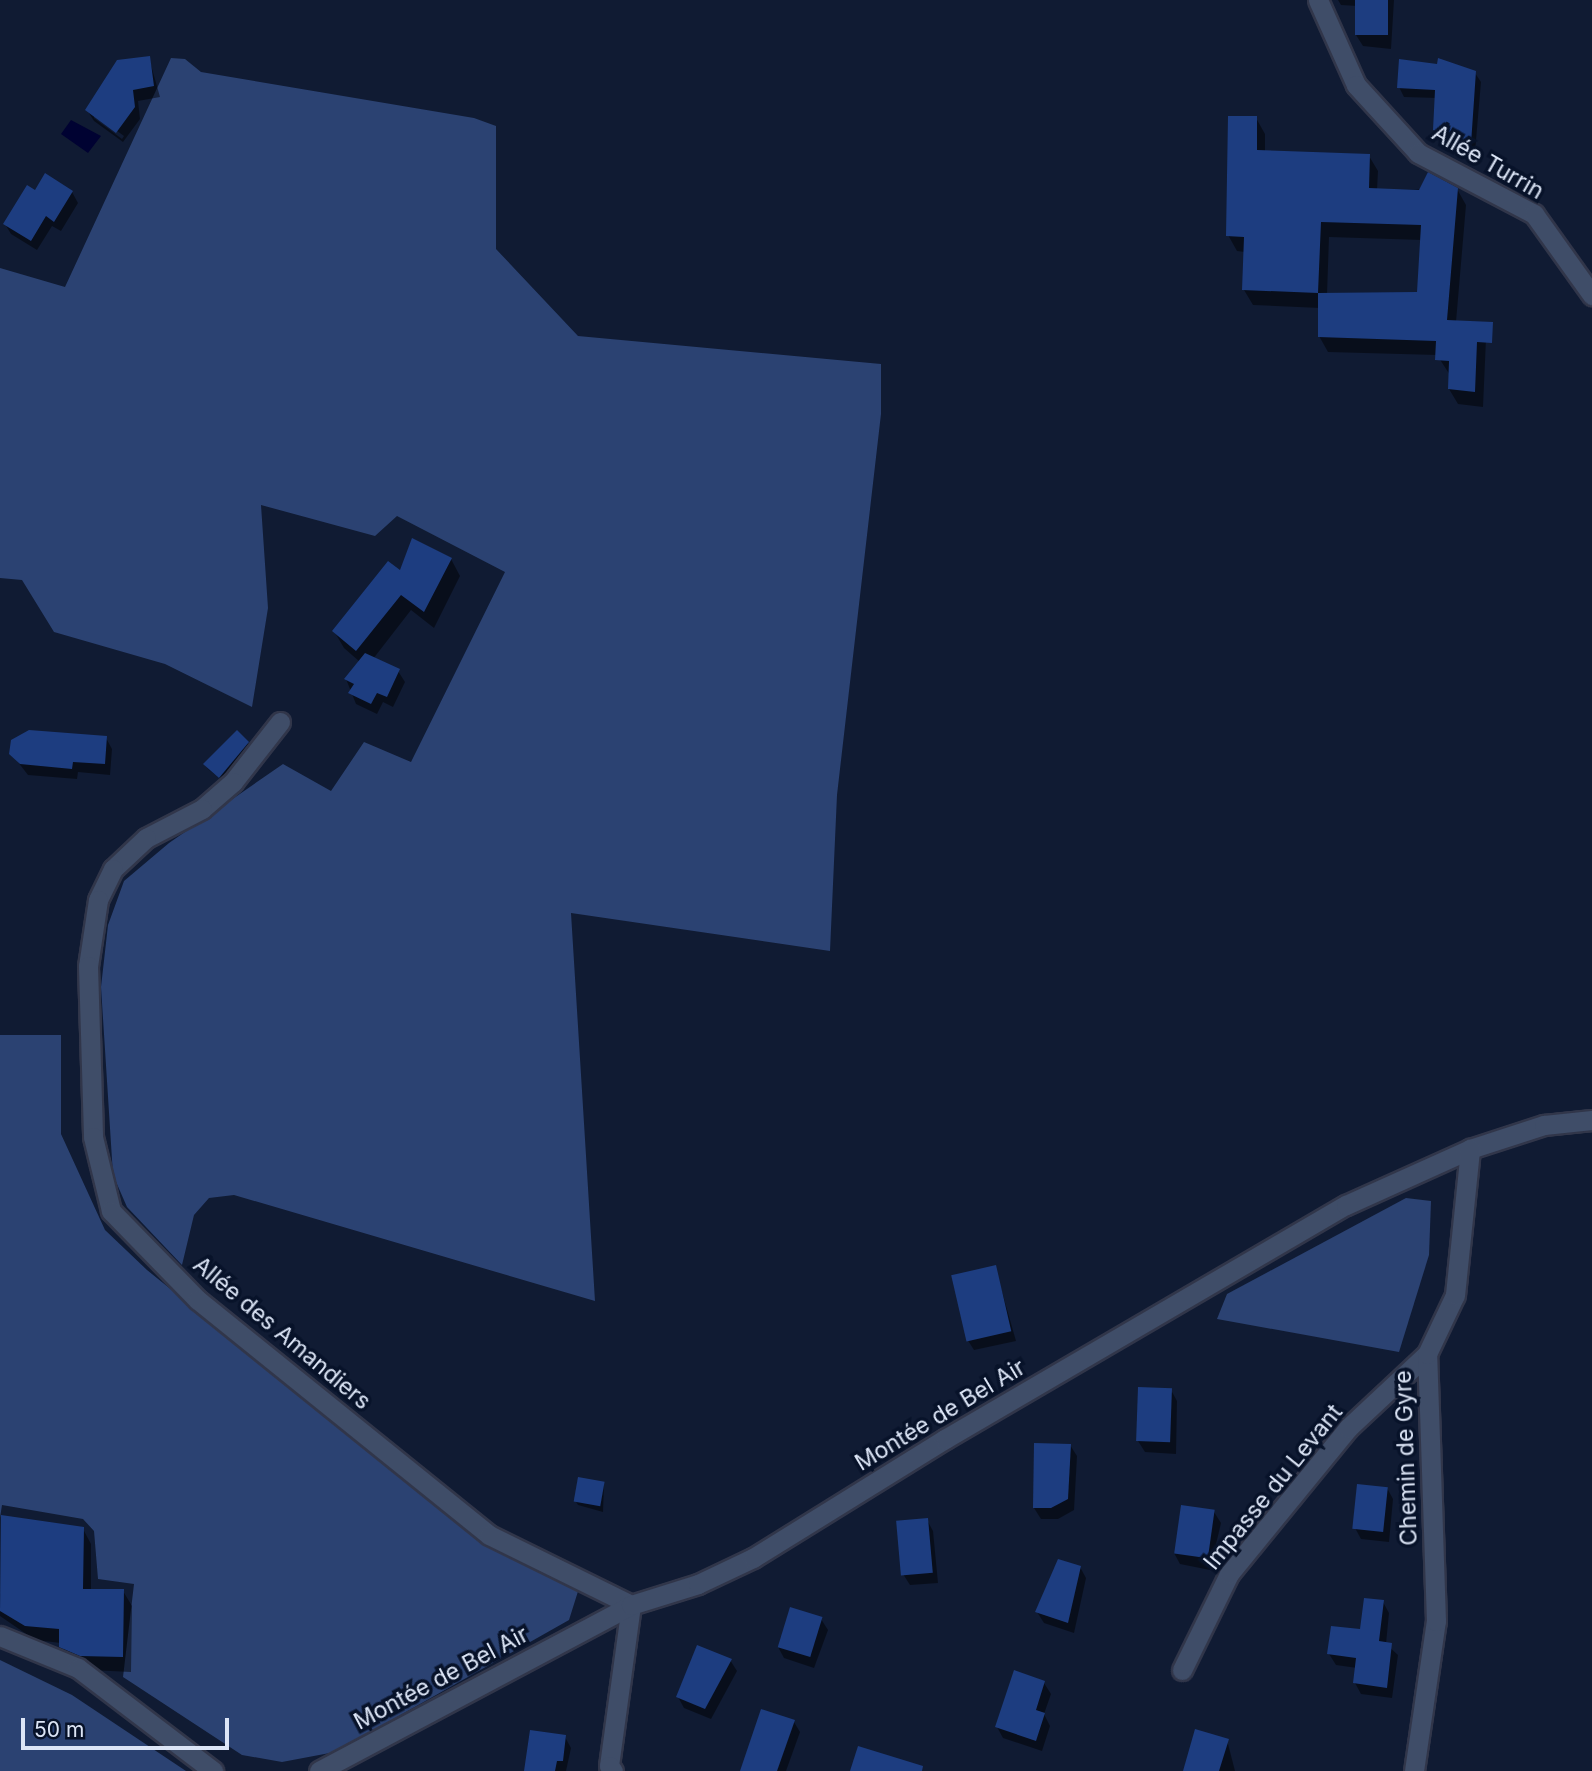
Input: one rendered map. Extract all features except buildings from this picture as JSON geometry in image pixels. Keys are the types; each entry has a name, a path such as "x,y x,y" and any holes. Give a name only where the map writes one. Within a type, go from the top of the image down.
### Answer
{"street":[{"name":"Allée Turrin","path":"1318,0 1356,85 1418,153 1534,214 1592,295"},
{"name":"Allée des Amandiers","path":"280,722 233,782 202,809 146,838 113,869 98,900 88,966 93,1137 111,1211 198,1300 489,1535 631,1605"},
{"name":"Montée de Bel Air","path":"319,1771 631,1605 698,1584 753,1559 945,1439 1346,1205 1471,1149 1544,1125 1592,1120"},
{"name":"Chemin de Gyre","path":"1414,1771 1436,1621 1427,1354 1455,1295 1471,1149"},
{"name":"Impasse du Levant","path":"1182,1670 1229,1574 1348,1428 1427,1354"},
{"path":"610,1769 631,1605"},
{"path":"0,1636 78,1668 213,1771"}],"shaded area":[{"path":"171,58 185,59 201,72 474,118 496,126 496,249 578,336 881,364 881,414 837,795 830,951 571,913 595,1301 234,1195 209,1198 194,1215 182,1265 127,1207 113,1175 101,987 108,925 124,881 169,843 283,764 331,791 364,742 411,762 505,572 397,516 375,536 261,505 268,608 252,707 165,664 54,632 22,580 0,578 0,268 65,287"},
{"path":"71,120 101,136 88,153 61,134"},
{"path":"0,1035 61,1035 61,1134 105,1230 147,1270 490,1548 580,1585 569,1620 335,1752 282,1762 242,1755 123,1677 134,1584 98,1579 94,1531 83,1519 2,1505 0,1518"},
{"path":"1406,1198 1431,1201 1429,1255 1399,1352 1217,1319 1227,1294"},
{"path":"0,1660 72,1695 186,1771 0,1771"}]}
